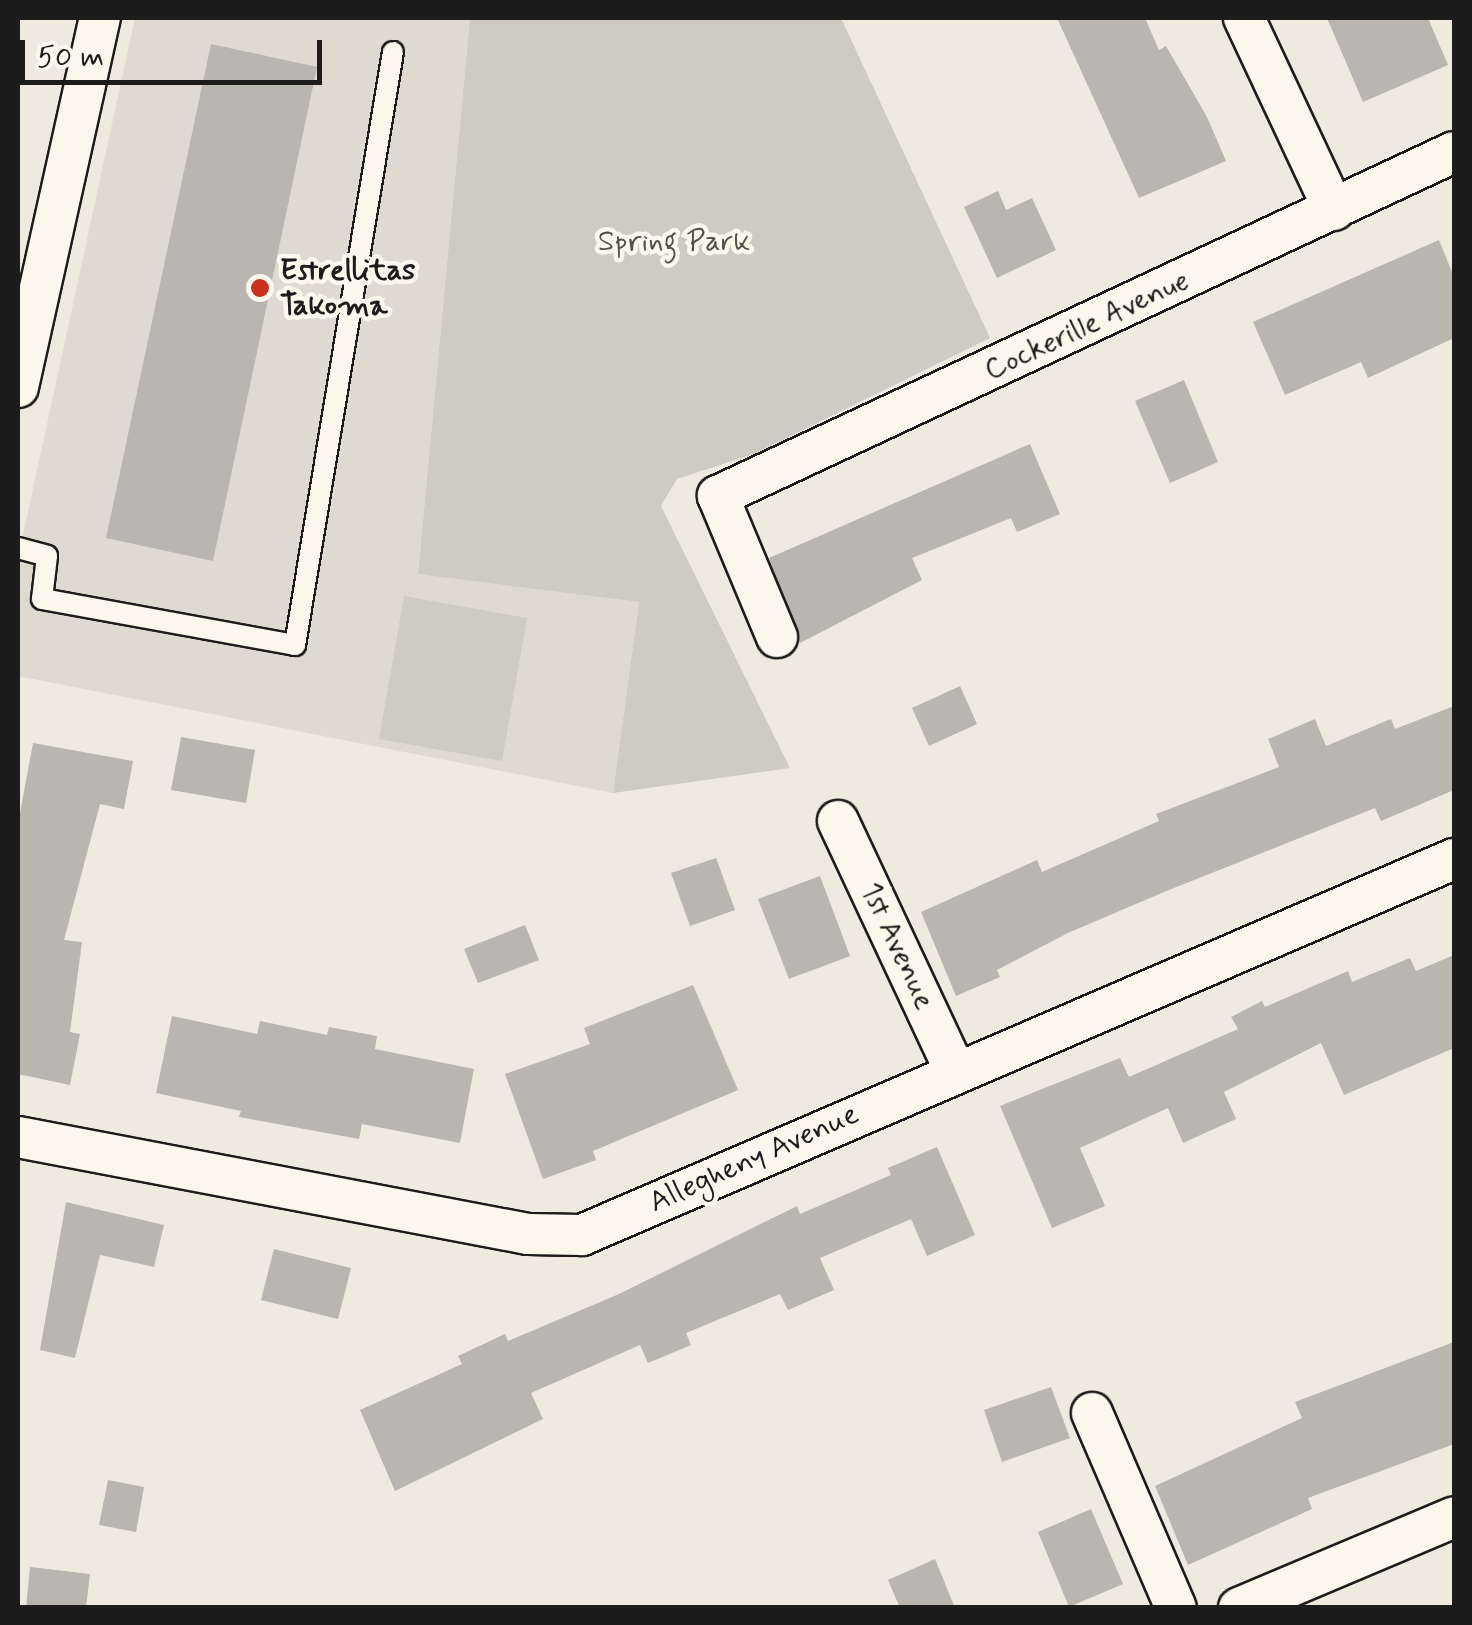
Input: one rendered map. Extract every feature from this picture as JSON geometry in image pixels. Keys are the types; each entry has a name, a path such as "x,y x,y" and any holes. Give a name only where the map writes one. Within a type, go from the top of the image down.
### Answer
{"street":[{"path":"18,386 26,300 100,18"},
{"path":"1244,18 1334,210"},
{"name":"Cockerille Avenue","path":"777,637 718,496 1454,152"},
{"name":"1st Avenue","path":"838,821 955,1071"},
{"name":"Allegheny Avenue","path":"18,1137 528,1234 582,1235 955,1071 1454,860"},
{"path":"1092,1413 1176,1608"},
{"path":"1239,1608 1454,1517"}],"lane":[{"path":"18,548 47,556 42,600 296,645 393,52"}],"shaded area":[{"name":"Estrellitas Takoma","path":"135,18 470,18 418,573 639,602 613,793 18,676 18,558"}],"green space":[{"name":"Spring Park","path":"470,18 841,18 990,338 754,454 677,479 661,506 790,768 613,793 639,602 418,574"},
{"path":"404,596 527,618 502,761 379,739"}],"building":[{"path":"1057,18 1145,18 1159,50 1166,46 1207,117 1226,161 1139,198"},
{"path":"1327,18 1428,18 1448,65 1363,102"},
{"path":"211,44 317,67 213,561 106,538"},
{"path":"998,191 1006,210 1032,198 1056,250 997,278 964,207"},
{"path":"1439,240 1454,277 1454,338 1368,378 1361,362 1285,395 1253,322"},
{"path":"1184,380 1218,462 1170,483 1135,401"},
{"path":"1030,444 1060,514 1017,532 1011,518 912,558 922,580 800,643 769,558"},
{"path":"960,686 977,724 929,746 912,708"},
{"path":"1454,706 1454,790 1381,821 1375,808 1164,892 1068,933 997,970 1000,977 956,996 921,912 1037,860 1042,872 1159,821 1156,814 1279,767 1268,739 1315,719 1326,746 1391,719 1395,729"},
{"path":"181,737 255,750 246,803 171,790"},
{"path":"33,743 133,761 124,809 100,804 64,940 82,942 70,1032 80,1034 70,1085 18,1074 18,824"},
{"path":"716,858 735,910 690,926 671,873"},
{"path":"820,876 850,956 789,979 758,899"},
{"path":"525,925 539,960 478,983 464,949"},
{"path":"1454,955 1454,1048 1344,1095 1321,1043 1224,1092 1236,1119 1183,1143 1168,1108 1080,1148 1105,1206 1052,1228 1000,1106 1120,1058 1129,1077 1238,1029 1231,1017 1262,1001 1265,1007 1348,971 1352,982 1410,958 1416,971"},
{"path":"693,985 738,1090 593,1151 596,1160 543,1179 505,1074 590,1044 584,1028"},
{"path":"172,1016 257,1034 260,1021 327,1035 329,1027 377,1036 375,1049 474,1069 460,1143 362,1124 359,1139 239,1117 241,1111 156,1093"},
{"path":"937,1147 975,1235 927,1256 911,1219 820,1258 834,1290 788,1310 780,1294 686,1333 691,1345 648,1363 640,1345 531,1393 543,1419 395,1491 360,1410 462,1364 458,1356 505,1334 508,1341 619,1294 797,1206 800,1214 891,1175 888,1168"},
{"path":"66,1202 164,1225 154,1267 100,1255 75,1358 40,1350"},
{"path":"274,1249 351,1268 338,1319 261,1300"},
{"path":"1454,1342 1454,1444 1308,1498 1312,1509 1188,1565 1155,1486 1302,1418 1295,1402"},
{"path":"1051,1387 1070,1438 1002,1462 984,1410"},
{"path":"108,1480 144,1487 136,1532 99,1525"},
{"path":"1091,1509 1123,1584 1069,1607 1038,1532"},
{"path":"935,1559 955,1608 900,1608 888,1580"},
{"path":"30,1567 90,1574 86,1608 26,1608"}],"place":[{"name":"Estrellitas Takoma","path":"260,288"}]}
